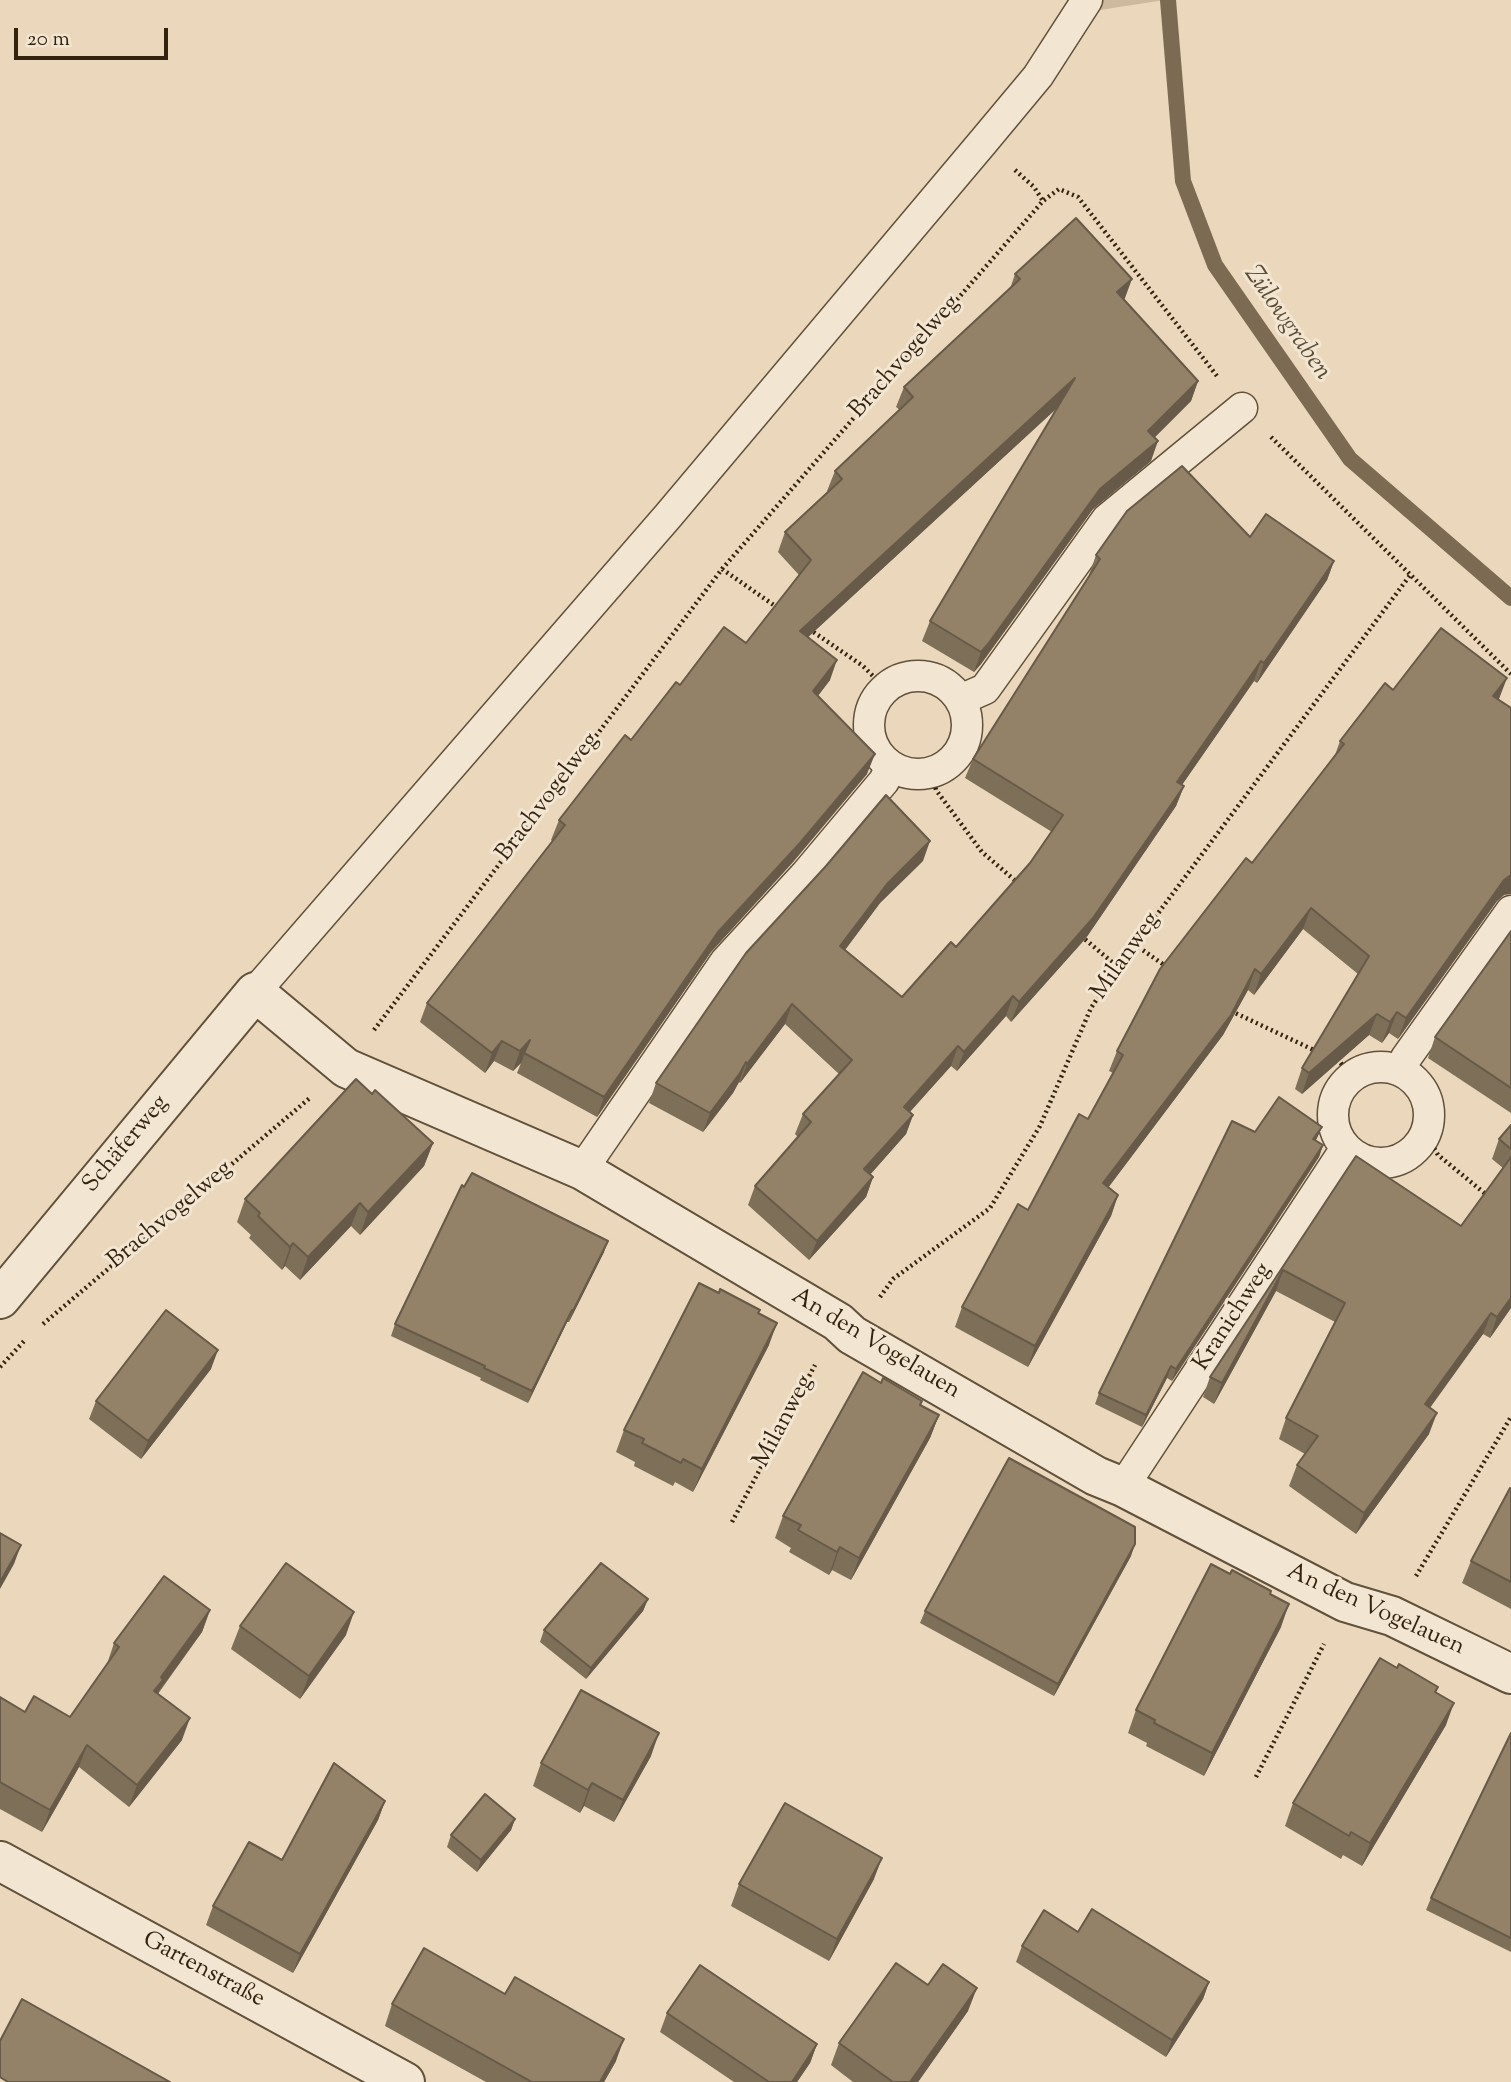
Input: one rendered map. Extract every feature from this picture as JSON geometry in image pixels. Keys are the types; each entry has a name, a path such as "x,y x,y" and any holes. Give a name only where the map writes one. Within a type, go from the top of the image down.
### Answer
{"street":[{"name":"An den Vogelauen","path":"255,992 346,1068 582,1170 1097,1476 1345,1602 1392,1616 1511,1674"},
{"name":"Schäferweg","path":"0,1299 255,992"},
{"name":"Gartenstraße","path":"0,1861 405,2082"}],"lane":[{"path":"255,992 668,516 929,206 1038,76 1087,0"},
{"path":"960,700 985,689 1107,519 1242,408"},
{"path":"926,676 952,689 960,700 967,717 966,735 960,751 948,764 932,772 903,772 891,766 874,747 870,735 871,710 885,688 897,680 926,676"},
{"path":"582,1170 725,962 806,874 884,781 891,766"},
{"path":"1400,1072 1406,1058 1511,911"},
{"path":"1391,1068 1400,1072 1416,1082 1423,1094 1428,1107 1426,1134 1415,1150 1399,1160 1380,1164 1361,1160 1346,1148 1337,1135 1333,1120 1334,1104 1340,1089 1364,1070 1391,1068"},
{"name":"Kranichweg","path":"1123,1487 1346,1148"}],"path":[{"path":"1010,166 1034,187 1044,201"},
{"name":"Brachvogelweg","path":"0,1367 23,1341 346,1068 722,569 1044,201 1059,189 1078,197 1242,408"},
{"path":"1242,408 1511,674"},
{"path":"722,569 787,614"},
{"name":"Milanweg","path":"732,1522 845,1328 893,1279 990,1208 1040,1126 1091,1008 1118,967 1411,574"},
{"path":"809,629 863,666 885,688"},
{"path":"932,772 936,790 982,852 1024,887"},
{"path":"1076,931 1118,967"},
{"path":"1134,944 1168,968"},
{"path":"1224,1008 1340,1062 1352,1078"},
{"path":"1426,1134 1437,1155 1490,1198"},
{"path":"1392,1616 1511,1418"},
{"path":"1256,1777 1345,1602"}],"shaded area":[{"path":"1094,0 1165,0 1087,12"}],"building":[{"path":"1076,218 1132,279 1117,292 1198,381 1148,431 1158,441 1100,489 981,652 930,621 1075,378 800,631 837,660 813,691 875,754 800,843 718,932 604,1097 524,1053 530,1040 520,1051 502,1041 492,1053 427,1003 565,825 559,820 625,735 631,740 676,682 680,685 724,627 746,643 811,560 785,532 842,479 835,471 913,397 904,387 1020,279 1015,274"},
{"path":"1182,466 1250,537 1266,514 1334,561 1177,782 1184,786 1093,918 1019,1002 1013,996 964,1052 958,1046 904,1107 913,1115 864,1169 873,1177 817,1241 755,1186 811,1122 803,1114 852,1060 792,1004 710,1113 656,1083 746,953 826,866 886,795 930,841 887,884 840,946 902,997 951,942 956,947 1030,863 1063,815 973,759 1100,559 1096,555 1127,511"},
{"path":"1441,628 1507,678 1493,696 1511,708 1511,875 1504,880 1406,1018 1397,1012 1390,1022 1377,1014 1309,1073 1302,1068 1369,956 1311,908 1261,974 1255,969 1231,1015 1103,1183 1118,1195 1035,1346 962,1307 1018,1204 1028,1210 1079,1114 1088,1119 1123,1055 1117,1051 1160,969 1246,858 1252,863 1344,744 1340,741 1385,683 1393,690"},
{"path":"1511,931 1511,1088 1435,1037"},
{"path":"356,1079 372,1094 375,1090 433,1143 368,1212 360,1203 308,1257 293,1243 290,1247 258,1216 260,1213 245,1199"},
{"path":"1279,1097 1322,1127 1313,1139 1323,1145 1176,1369 1171,1366 1146,1415 1099,1393 1232,1121 1255,1132"},
{"path":"1511,1125 1511,1149 1499,1139"},
{"path":"1356,1156 1461,1226 1511,1157 1511,1298 1497,1317 1491,1313 1425,1404 1437,1413 1364,1513 1297,1465 1318,1436 1286,1418 1345,1303 1283,1270 1222,1383 1210,1377"},
{"path":"472,1173 608,1241 532,1391 395,1324 462,1185 464,1187"},
{"path":"699,1283 719,1293 720,1289 760,1310 758,1313 777,1323 702,1469 683,1459 681,1463 642,1443 644,1439 624,1430"},
{"path":"166,1310 218,1350 148,1441 96,1401"},
{"path":"863,1372 881,1383 883,1378 922,1401 920,1405 939,1415 859,1558 840,1547 837,1552 798,1530 801,1525 783,1516"},
{"path":"1009,1458 1135,1527 1135,1544 1058,1684 925,1611"},
{"path":"1511,1489 1511,1582 1471,1561"},
{"path":"0,1533 21,1545 0,1582"},
{"path":"286,1563 354,1612 309,1676 240,1626"},
{"path":"601,1563 648,1599 591,1668 544,1630"},
{"path":"1211,1564 1230,1574 1232,1570 1289,1604 1212,1753 1154,1723 1155,1720 1136,1710"},
{"path":"164,1576 210,1610 161,1677 163,1680 154,1691 190,1718 137,1785 87,1745 50,1810 0,1782 0,1697 25,1712 34,1696 70,1717 119,1647 114,1643"},
{"path":"1380,1658 1397,1668 1399,1664 1438,1687 1435,1692 1454,1703 1370,1843 1351,1832 1349,1836 1293,1803"},
{"path":"581,1690 659,1733 623,1800 592,1783 588,1790 541,1763"},
{"path":"1511,1733 1511,1938 1431,1898"},
{"path":"334,1763 385,1801 300,1954 213,1906 249,1842 282,1860"},
{"path":"485,1794 515,1819 481,1860 451,1835"},
{"path":"785,1803 882,1858 837,1939 739,1884"},
{"path":"1092,1909 1209,1982 1172,2040 1022,1946 1044,1910 1078,1932"},
{"path":"424,1948 505,1994 515,1977 624,2039 600,2082 532,2082 392,2004"},
{"path":"896,1963 928,1985 943,1964 977,1988 910,2082 893,2082 839,2043"},
{"path":"700,1965 817,2044 792,2082 769,2082 667,2013"},
{"path":"22,1999 170,2082 8,2082 0,2077 0,2041"}],"waterway":[{"name":"Zülowgraben","path":"1168,0 1183,181 1215,265 1350,459 1511,598"}]}
